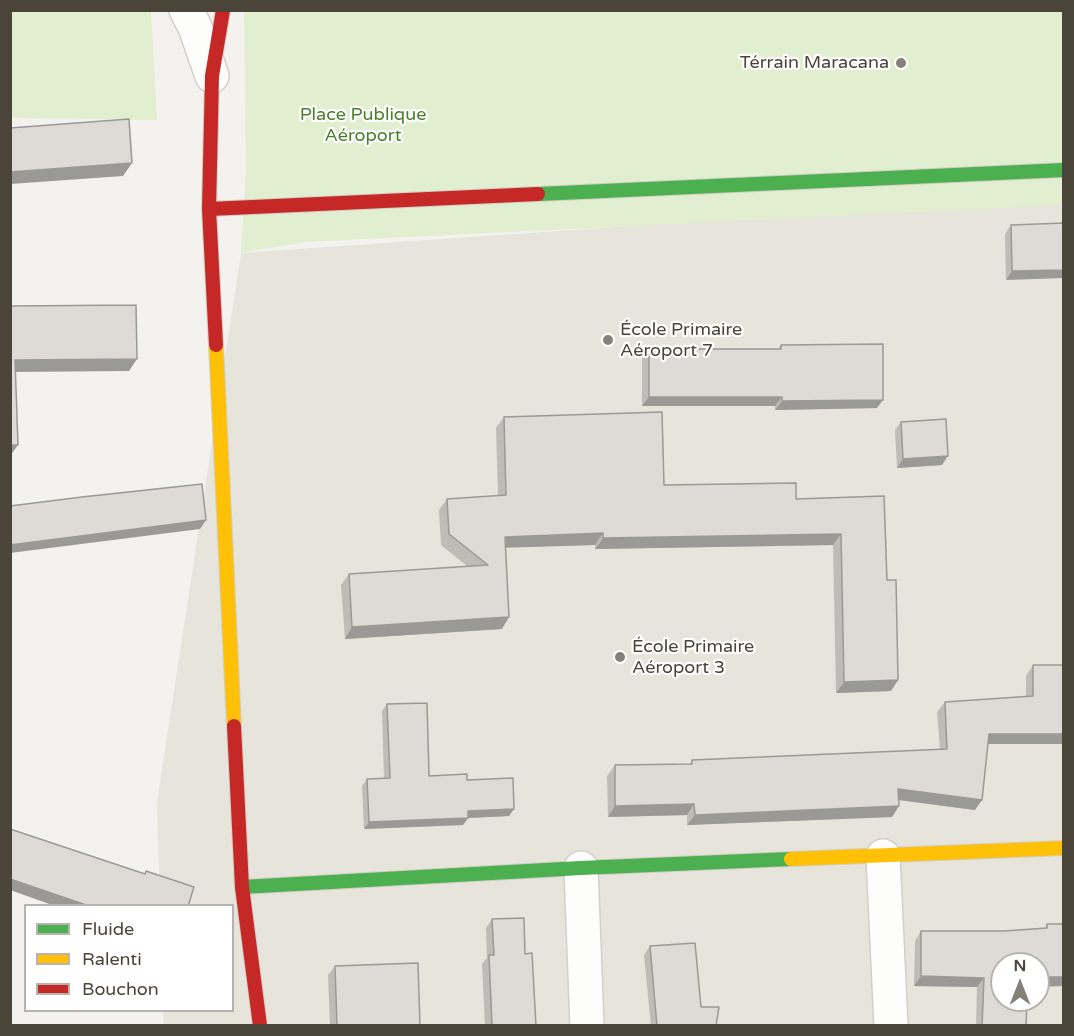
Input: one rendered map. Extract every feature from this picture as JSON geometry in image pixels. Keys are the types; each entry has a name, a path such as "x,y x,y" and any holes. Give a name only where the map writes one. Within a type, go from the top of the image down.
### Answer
{"street":[{"path":"223,10 212,76 209,209 242,887 260,1026"},
{"path":"185,16 212,76"},
{"path":"209,209 1064,170"},
{"path":"242,887 581,868 1064,848"},
{"path":"883,856 891,1026"},
{"path":"581,868 587,1026"}],"shaded area":[{"path":"1063,196 1063,1025 164,1025 163,1012 234,1012 234,904 160,904 157,802 241,253"}],"green space":[{"path":"11,11 151,11 157,120 11,118"},
{"name":"Place Publique Aéroport","path":"244,11 1063,11 1063,205 306,242 241,253 246,172"}],"building":[{"path":"129,119 132,163 10,172 10,128"},
{"path":"1064,223 1064,270 1012,271 1011,225"},
{"path":"136,305 137,359 15,360 18,445 10,445 10,306"},
{"path":"883,344 883,400 782,401 782,397 649,397 649,349 781,349 781,345"},
{"path":"662,412 664,485 796,483 796,499 884,496 887,580 896,580 898,680 844,682 841,534 603,538 603,533 505,537 509,617 352,627 349,574 488,565 449,534 447,499 506,495 504,417"},
{"path":"946,419 948,456 903,459 901,422"},
{"path":"202,484 206,520 10,545 10,506"},
{"path":"1033,665 1064,665 1064,734 989,734 982,800 898,789 899,806 695,815 694,804 615,806 615,765 692,764 692,760 947,749 945,702 1033,696"},
{"path":"427,703 429,776 467,774 467,780 513,778 514,809 468,811 468,818 369,822 367,779 390,778 387,704"},
{"path":"10,829 145,874 146,871 194,887 189,904 83,904 10,879"},
{"path":"524,918 525,954 532,953 536,1026 492,1026 489,955 494,955 492,919"},
{"path":"1047,924 1064,924 1064,977 1050,977 1050,952 990,952 990,1012 1027,1012 1026,1026 982,1026 984,978 921,976 921,931 1004,931 1047,928"},
{"path":"695,943 701,1007 719,1007 716,1026 657,1026 650,946"},
{"path":"418,963 420,1026 337,1026 335,966"}],"traffic: fast":[{"path":"538,194 1064,170"},
{"path":"242,887 791,859"}],"traffic: slow":[{"path":"216,345 234,726"},
{"path":"791,859 1064,848"}],"traffic: jam":[{"path":"216,345 209,209 212,76 223,10"},
{"path":"209,209 538,194"},
{"path":"234,726 242,887 260,1026"}],"place":[{"name":"Térrain Maracana","path":"901,63"},
{"name":"École Primaire Aéroport 7","path":"608,340"},
{"name":"École Primaire Aéroport 3","path":"620,657"}]}
